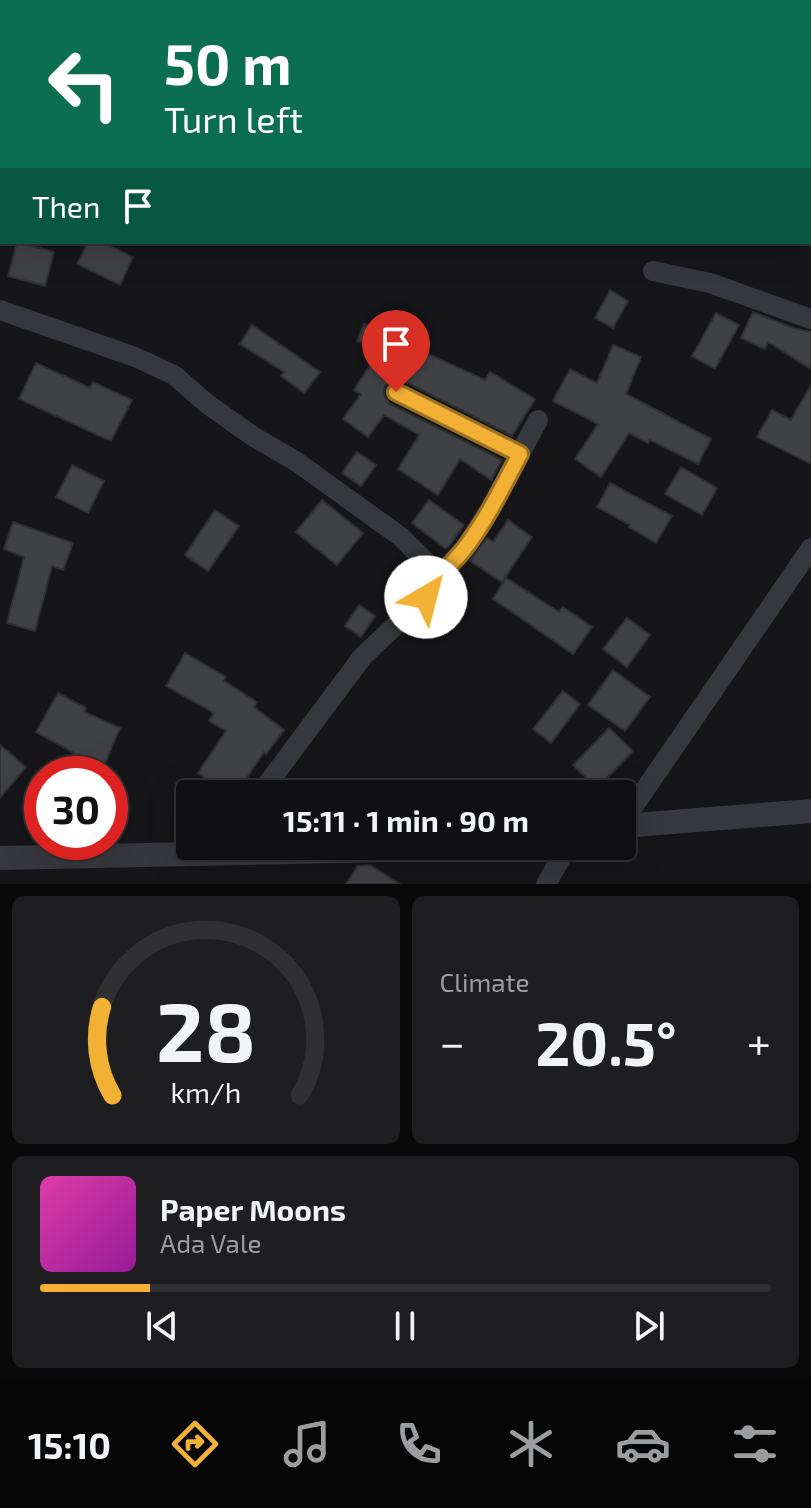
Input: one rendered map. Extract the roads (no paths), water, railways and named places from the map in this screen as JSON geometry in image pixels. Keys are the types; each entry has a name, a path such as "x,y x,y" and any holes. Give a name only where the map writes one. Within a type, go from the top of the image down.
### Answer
{"street":[{"path":"653,271 736,291 811,319"},
{"path":"0,310 135,357 174,375 218,412 297,462 401,537 426,562 431,573 431,585"},
{"path":"396,392 520,454"},
{"path":"270,780 363,656 426,597 431,585 465,548 491,508 538,420"},
{"path":"636,804 811,548"},
{"path":"636,823 811,811"},
{"path":"0,858 176,852"},
{"path":"546,884 560,860"}]}
